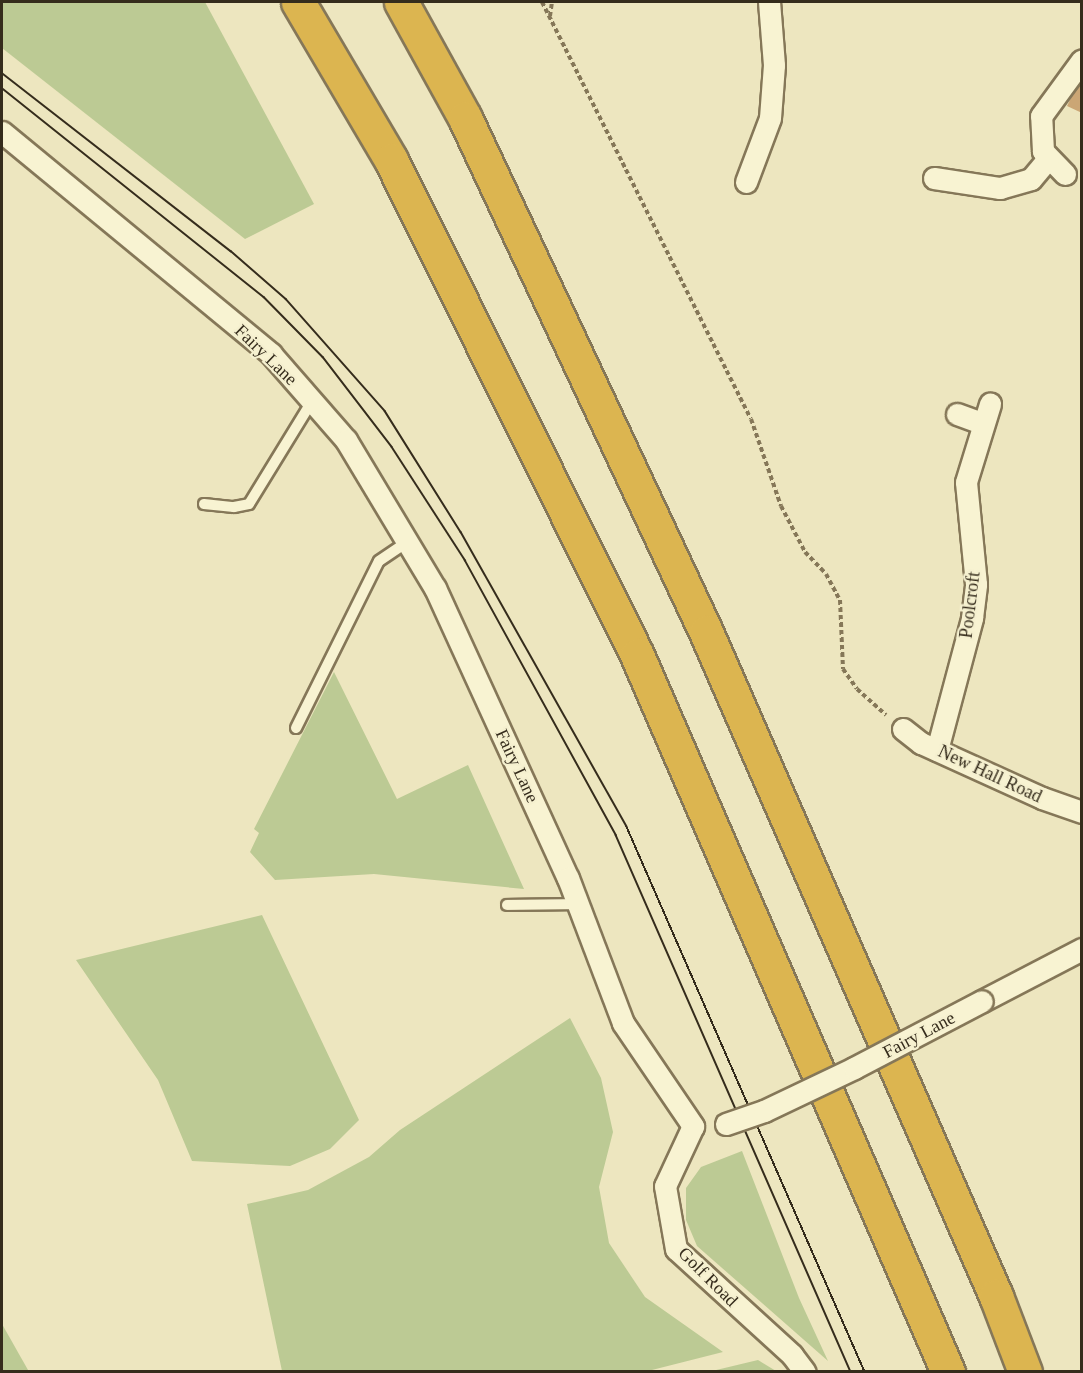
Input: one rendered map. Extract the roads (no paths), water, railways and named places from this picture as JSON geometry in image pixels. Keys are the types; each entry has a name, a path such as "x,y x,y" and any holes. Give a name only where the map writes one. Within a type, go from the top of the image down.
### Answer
{"highway":[{"path":"298,2 391,160 637,655 948,1371"},
{"path":"401,2 465,118 706,632 996,1296 1025,1371"}],"street":[{"path":"746,182 770,118 774,65 769,2"},
{"path":"1065,174 1048,159 1040,134 1041,116 1082,60"},
{"name":"Fairy Lane","path":"2,132 271,354 346,440 435,588 578,904 623,1023 693,1126 726,1124 764,1111 854,1068 1082,949"},
{"path":"934,178 1000,188 1032,178 1048,159"},
{"name":"Poolcroft","path":"937,750 973,607 976,584 966,482 986,413 957,414"},
{"name":"New Hall Road","path":"903,729 937,750 1042,798 1082,812"},
{"name":"Golf Road","path":"693,1126 665,1186 676,1249 792,1355 805,1371"}],"lane":[{"path":"204,504 234,507 249,504 312,401"},
{"path":"296,728 379,561 407,542"},
{"path":"507,905 578,904"}],"tram line":[{"path":"2,73 231,251 286,299 385,411 461,532 627,827 865,1372"},
{"path":"2,88 264,297 323,357 392,447 465,560 616,835 851,1372"}]}
